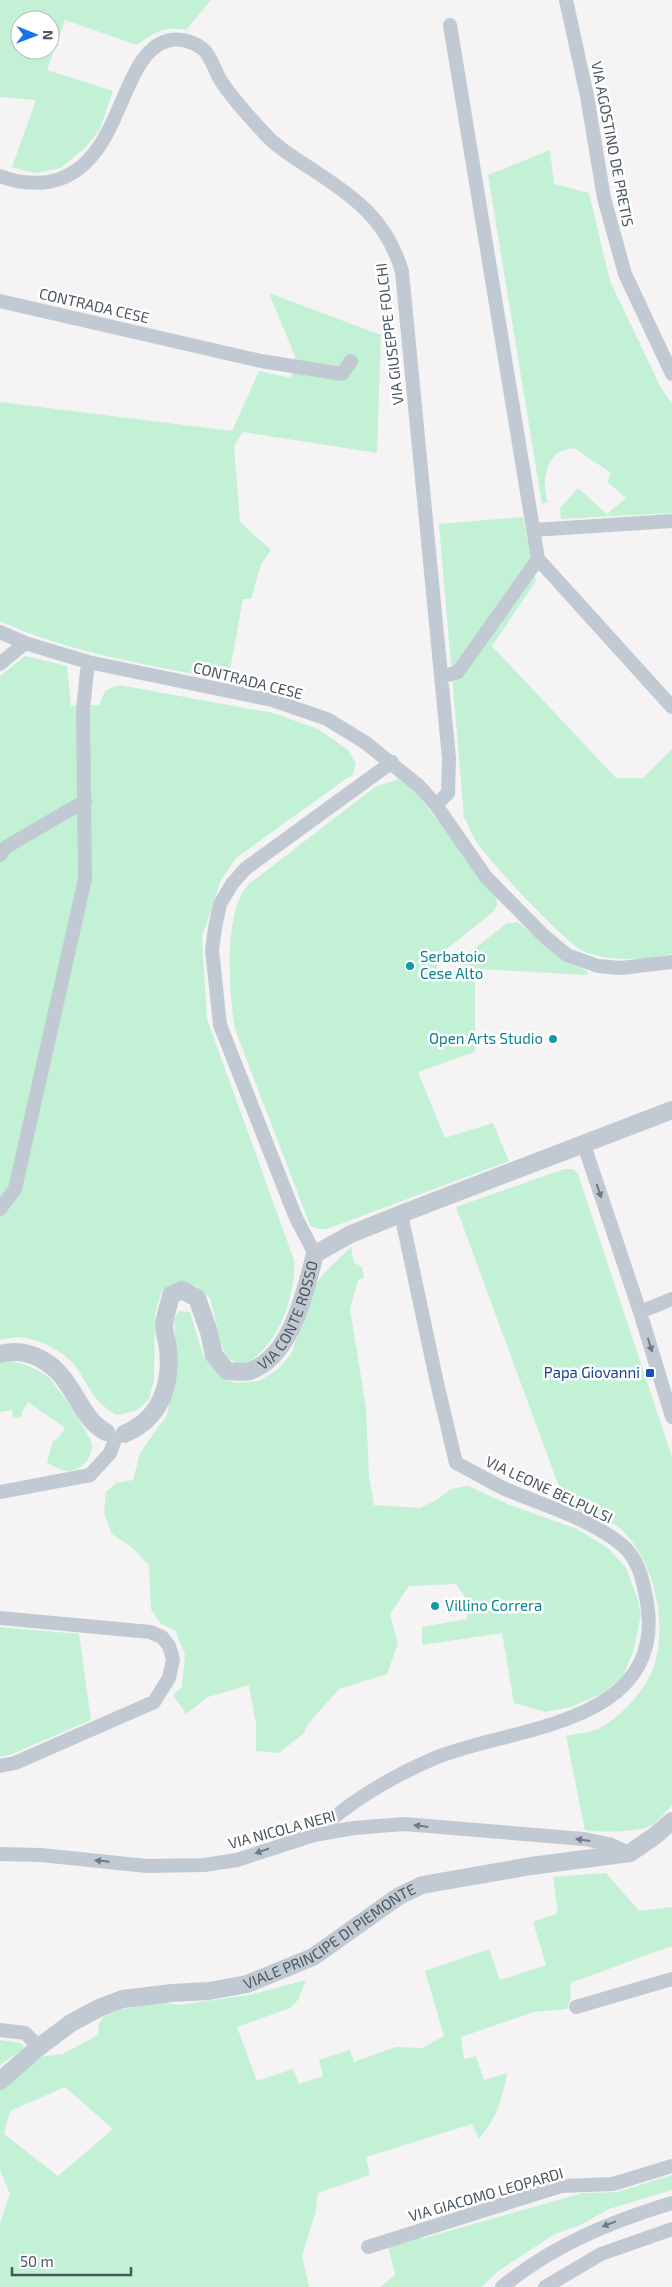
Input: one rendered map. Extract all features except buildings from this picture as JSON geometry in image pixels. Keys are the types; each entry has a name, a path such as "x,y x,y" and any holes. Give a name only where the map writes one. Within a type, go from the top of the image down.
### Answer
{"street":[{"name":"VIA AGOSTINO DE PRETIS","path":"566,0 587,96 604,198 625,274 672,374"},
{"path":"450,25 538,559 672,707"},
{"name":"VIA GIUSEPPE FOLCHI","path":"0,176 11,181 33,184 55,180 73,172 90,158 105,136 143,59 153,46 168,40 187,40 205,51 223,84 269,138 369,211 386,233 396,250 402,272 449,758 448,793 436,806"},
{"name":"CONTRADA CESE","path":"0,301 261,361 342,374 351,361"},
{"path":"533,530 672,521"},
{"path":"441,677 458,672 538,559"},
{"name":"CONTRADA CESE","path":"0,632 25,644 88,662 272,700 327,719 350,732 392,762 420,786 486,877 544,936 567,954 598,966 616,968 672,962"},
{"path":"0,664 25,644"},
{"path":"0,1209 15,1188 85,879 83,709 88,662"},
{"path":"315,1254 296,1218 220,1025 212,950 215,928 220,904 232,884 245,869 392,762"},
{"path":"0,855 6,847 85,801"},
{"name":"VIA CONTE ROSSO","path":"115,1436 138,1428 157,1410 166,1390 168,1350 164,1326 171,1295 182,1290 197,1298 209,1332 214,1355 227,1371 248,1371 262,1365 286,1339 307,1287 315,1254 351,1234 672,1110"},
{"path":"584,1145 640,1312 672,1417"},
{"name":"VIA LEONE BELPULSI","path":"314,1835 338,1812 388,1782 436,1758 520,1734 601,1704 623,1688 634,1672 643,1652 648,1634 648,1610 643,1579 635,1561 623,1545 600,1530 502,1487 456,1463 437,1384 402,1214"},
{"path":"640,1312 672,1299"},
{"path":"0,1354 11,1351 33,1355 49,1364 66,1380 93,1423 115,1436 110,1453 90,1476 0,1492"},
{"path":"0,1618 150,1632 162,1637 169,1646 173,1659 169,1678 154,1702 15,1763 0,1766"},
{"name":"VIALE PRINCIPE DI PIEMONTE","path":"0,2081 39,2047 71,2023 99,2008 123,1999 209,1991 247,1984 313,1957 399,1896 422,1886 531,1866 630,1853 656,1835 672,1820"},
{"name":"VIA NICOLA NERI","path":"0,1854 41,1855 147,1866 204,1865 237,1860 314,1835 354,1828 404,1824 584,1839 609,1844 630,1853"},
{"path":"576,2006 672,1979"},
{"path":"0,2030 25,2033 39,2047"},
{"name":"VIA GIACOMO LEOPARDI","path":"368,2247 561,2186 613,2184 672,2166"},
{"path":"502,2287 557,2248 591,2231 672,2203"},
{"path":"631,2216 639,2239"},
{"path":"545,2287 601,2254 639,2239 672,2229"}],"green space":[{"path":"0,0 211,0 186,30 172,29 160,31 137,45 65,20 60,34 60,10 10,10 10,60 51,60 47,70 113,91 100,129 85,148 61,168 35,173 12,167 36,100 0,97"},
{"path":"550,150 554,184 589,193 610,281 661,388 672,404 672,513 561,519 560,508 578,488 607,514 626,498 607,482 611,473 574,448 559,452 550,462 545,483 548,502 542,504 488,175"},
{"path":"269,293 381,335 377,453 243,432 234,446 240,522 271,550 261,564 251,599 243,599 228,681 84,650 55,642 0,621 0,402 232,431 259,371 291,378 295,356"},
{"path":"523,517 536,581 492,646 616,778 643,778 672,749 672,954 650,958 618,959 585,952 547,920 498,868 476,841 464,817 439,524"},
{"path":"25,656 67,666 71,706 99,705 105,691 119,685 273,713 318,729 348,750 356,764 353,774 236,858 221,880 202,937 207,1019 294,1260 292,1286 285,1314 272,1339 263,1350 251,1360 238,1364 227,1357 222,1346 210,1298 196,1286 177,1282 162,1290 155,1313 154,1379 149,1399 138,1410 117,1415 98,1401 73,1363 60,1352 27,1338 17,1337 0,1340 0,676"},
{"path":"399,779 413,789 496,894 497,905 494,911 437,957 437,972 453,972 461,969 465,962 465,956 507,923 518,922 559,956 587,971 588,975 475,969 475,1052 418,1072 445,1138 493,1123 509,1161 327,1229 317,1229 310,1225 235,1029 230,976 231,935 234,916 239,899 250,883 375,787"},
{"path":"564,1169 573,1169 578,1174 672,1457 672,1805 652,1825 639,1829 609,1832 585,1830 566,1736 592,1731 607,1724 626,1708 646,1683 654,1666 658,1646 659,1625 653,1583 645,1563 623,1531 609,1522 579,1511 565,1503 456,1207"},
{"path":"351,1247 354,1262 362,1267 364,1278 358,1280 350,1309 366,1408 369,1476 374,1505 420,1508 438,1499 451,1489 468,1486 510,1505 577,1529 608,1548 626,1568 637,1597 641,1615 633,1652 623,1676 602,1694 570,1707 545,1712 514,1703 502,1633 422,1645 422,1627 467,1619 466,1599 456,1584 409,1586 390,1614 398,1644 387,1674 339,1689 308,1724 304,1733 279,1753 256,1751 256,1724 249,1685 208,1697 186,1714 173,1695 182,1687 185,1655 175,1630 161,1624 151,1609 149,1565 130,1546 112,1534 104,1513 106,1492 116,1483 133,1480 140,1453 167,1415 176,1360 174,1319 179,1311 190,1312 203,1355 221,1378 236,1383 259,1381 277,1370 291,1354 314,1287 325,1272"},
{"path":"12,1361 37,1370 50,1379 80,1422 92,1444 91,1454 82,1466 66,1471 47,1463 53,1440 56,1441 65,1428 28,1402 22,1412 22,1417 13,1418 12,1410 0,1412 0,1363"},
{"path":"0,1627 79,1634 91,1720 12,1754 0,1757"},
{"path":"606,1873 639,1911 672,1907 672,1946 570,1983 571,1997 567,2009 534,2012 461,2037 464,2059 476,2056 484,2080 507,2073 501,2100 490,2124 479,2139 472,2124 366,2157 370,2175 318,2193 315,2214 302,2256 309,2287 0,2287 0,2223 10,2194 0,2170 0,2088 31,2063 44,2056 63,2054 98,2035 99,2024 103,2017 123,2009 161,2002 179,2005 249,1995 306,1980 298,2000 290,2008 237,2027 257,2081 293,2069 299,2084 323,2076 319,2060 350,2050 354,2062 396,2047 422,2048 444,2036 425,1971 489,1949 500,1980 546,1965 533,1922 558,1913 553,1877","holes":["65,2087 113,2129 58,2176 4,2134 10,2111"]},
{"path":"0,2040 21,2043 25,2048 0,2065"},
{"path":"672,2175 672,2190 609,2209 580,2225 555,2234 498,2271 482,2287 380,2287 395,2275 388,2246 414,2237 424,2238 583,2193 617,2192"}],"place":[{"name":"Serbatoio Cese Alto","path":"410,966"},
{"name":"Open Arts Studio","path":"553,1039"},
{"name":"Papa Giovanni","path":"650,1373"},
{"name":"Villino Correra","path":"435,1606"}]}
